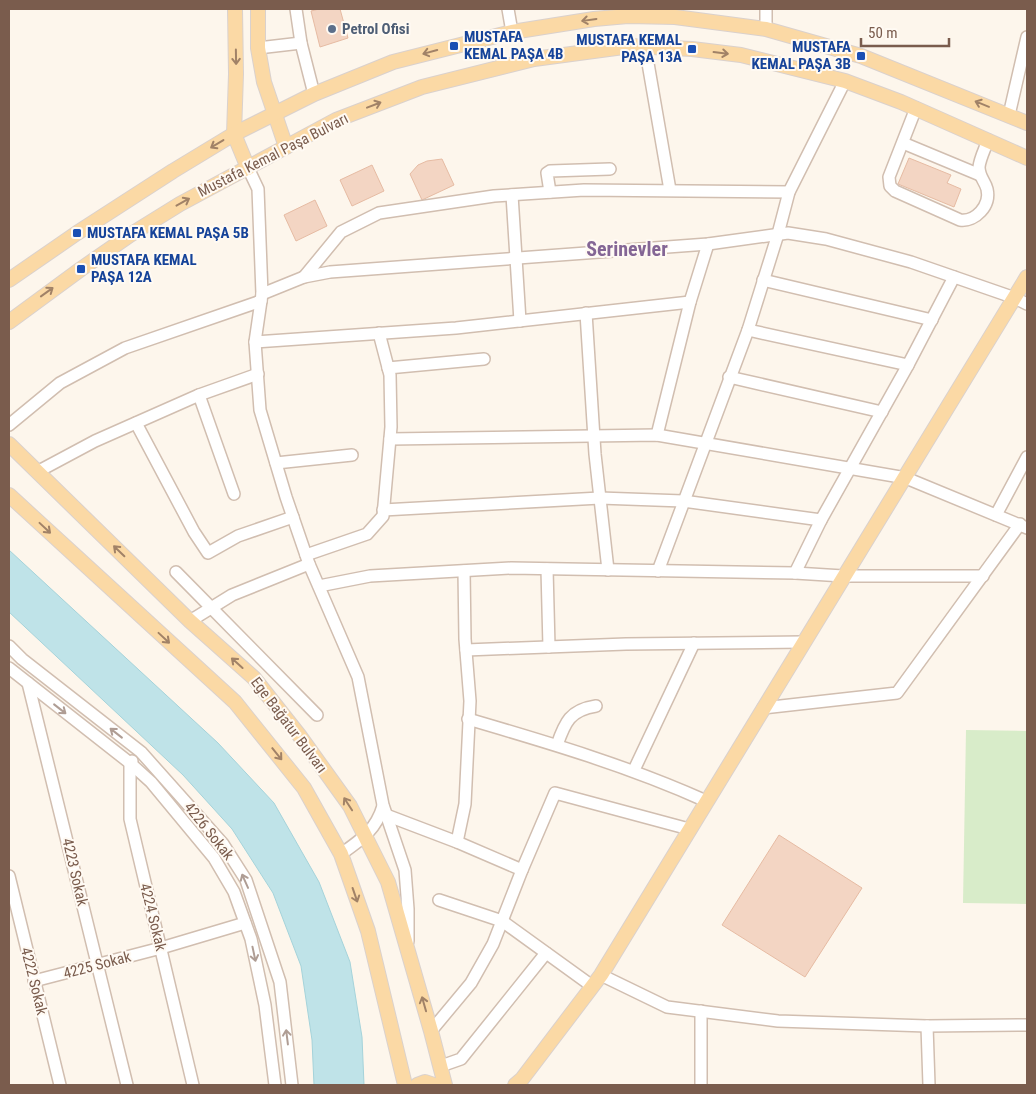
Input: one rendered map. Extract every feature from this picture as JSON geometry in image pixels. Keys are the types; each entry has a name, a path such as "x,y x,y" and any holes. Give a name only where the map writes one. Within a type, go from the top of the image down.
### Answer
{"main road":[{"path":"235,9 236,74 234,134 248,168"},
{"path":"258,9 258,48 264,82 286,147"},
{"path":"9,280 77,233 234,134 314,94 393,62 512,32 628,12 766,29 861,56 1027,123"},
{"name":"Mustafa Kemal Paşa Bulvarı","path":"9,322 46,293 130,235 180,204 336,120 422,87 534,59 630,46 692,49 741,55 845,81 916,108 1027,158"},
{"path":"515,1085 522,1079 601,975 843,576 1021,301 1027,277"},
{"name":"Ege Bağatur Bulvarı","path":"9,444 190,621 254,678 350,806 388,882 445,1085"},
{"name":"Ege Bağatur Bulvarı","path":"9,495 235,702 304,788 341,854 368,931 404,1085"},
{"path":"418,1085 425,1082 434,1085"}],"street":[{"path":"296,9 301,43 314,94"},
{"path":"508,9 512,32"},
{"path":"766,9 766,29"},
{"path":"1009,115 1027,37"},
{"path":"258,48 301,43"},
{"path":"646,46 670,190"},
{"path":"658,570 748,330 778,234 788,192 845,81"},
{"path":"916,108 889,178 892,189 960,220 966,221 976,217 981,213 988,198 988,191 980,175 980,163 988,140"},
{"path":"903,143 980,175"},
{"path":"248,168 258,189 262,298 255,342 260,410 292,517 308,560 358,677 385,810 405,870 408,948"},
{"path":"550,192 547,177 547,173 550,170 610,169"},
{"path":"304,277 341,232 379,213 494,196 584,190 788,192"},
{"path":"512,195 520,320"},
{"path":"9,425 60,383 125,348 262,298 304,277 330,272 708,244 788,233 826,239 910,262 1021,301"},
{"path":"657,435 690,302 708,244"},
{"path":"795,573 821,520 908,365 954,277"},
{"path":"763,280 932,320"},
{"path":"255,342 456,328 690,302"},
{"path":"586,313 594,437 608,570"},
{"path":"748,330 908,365"},
{"path":"190,621 232,595 367,534 383,516 391,427 388,368 379,333"},
{"path":"388,368 484,359"},
{"path":"38,472 95,441 199,395 258,374"},
{"path":"729,377 882,412"},
{"path":"199,395 234,494"},
{"path":"136,423 194,532 208,553 238,536 292,517"},
{"path":"390,439 657,435 850,470 906,478 1023,526 983,576 897,693 763,708"},
{"path":"276,463 352,454"},
{"path":"996,515 1027,457"},
{"path":"383,510 600,498 683,501 821,520"},
{"path":"319,586 370,576 510,568 795,573 843,576 983,576"},
{"path":"547,569 549,647"},
{"path":"456,842 465,804 470,701 466,650 464,571"},
{"path":"176,572 317,715"},
{"path":"466,650 694,643 804,642"},
{"path":"634,770 694,643"},
{"name":"4226 Sokak","path":"9,646 22,659 141,752 224,844 246,880 280,982 292,1085"},
{"name":"4223 Sokak","path":"22,659 127,1085"},
{"path":"9,668 130,763 151,782 214,858 234,892 251,939 265,1005 275,1085"},
{"path":"557,745 566,722 570,717 581,709 596,706"},
{"path":"468,719 634,770 706,801"},
{"path":"130,763 141,752"},
{"name":"4224 Sokak","path":"130,763 130,819 194,1085"},
{"path":"431,1031 470,983 493,944 555,793 690,829"},
{"path":"341,854 365,836 385,810"},
{"path":"385,810 522,870"},
{"name":"4222 Sokak","path":"9,876 60,1085"},
{"path":"439,900 502,921 592,986"},
{"name":"4225 Sokak","path":"34,981 161,948 245,923"},
{"path":"441,1066 461,1059 546,953"},
{"path":"601,975 667,1007 778,1021 927,1026 1027,1024"},
{"path":"701,1011 701,1085"},
{"path":"927,1026 929,1085"}],"green space":[{"path":"966,730 1027,731 1027,904 963,903"}],"water":[{"path":"9,550 218,743 274,803 319,882 350,962 362,1037 364,1085 314,1085 312,1040 301,966 273,893 232,829 183,775 9,612"}],"building":[{"path":"340,9 348,38 320,47 311,11"},
{"path":"909,158 951,175 947,183 961,189 954,207 898,184"},
{"path":"442,159 454,185 422,200 410,174 418,165 427,161"},
{"path":"372,165 384,191 352,206 340,180"},
{"path":"315,200 327,226 296,241 284,215"},
{"path":"779,835 862,888 805,977 722,925"}],"place":[{"name":"Petrol Ofisi","path":"332,29"},
{"name":"MUSTAFA KEMAL PAŞA 4B","path":"454,46"},
{"name":"MUSTAFA KEMAL PAŞA 13A","path":"692,49"},
{"name":"MUSTAFA KEMAL PAŞA 3B","path":"861,56"},
{"name":"MUSTAFA KEMAL PAŞA 5B","path":"77,233"},
{"name":"MUSTAFA KEMAL PAŞA 12A","path":"81,269"}],"district":[{"name":"Serinevler","path":"627,249"}]}
